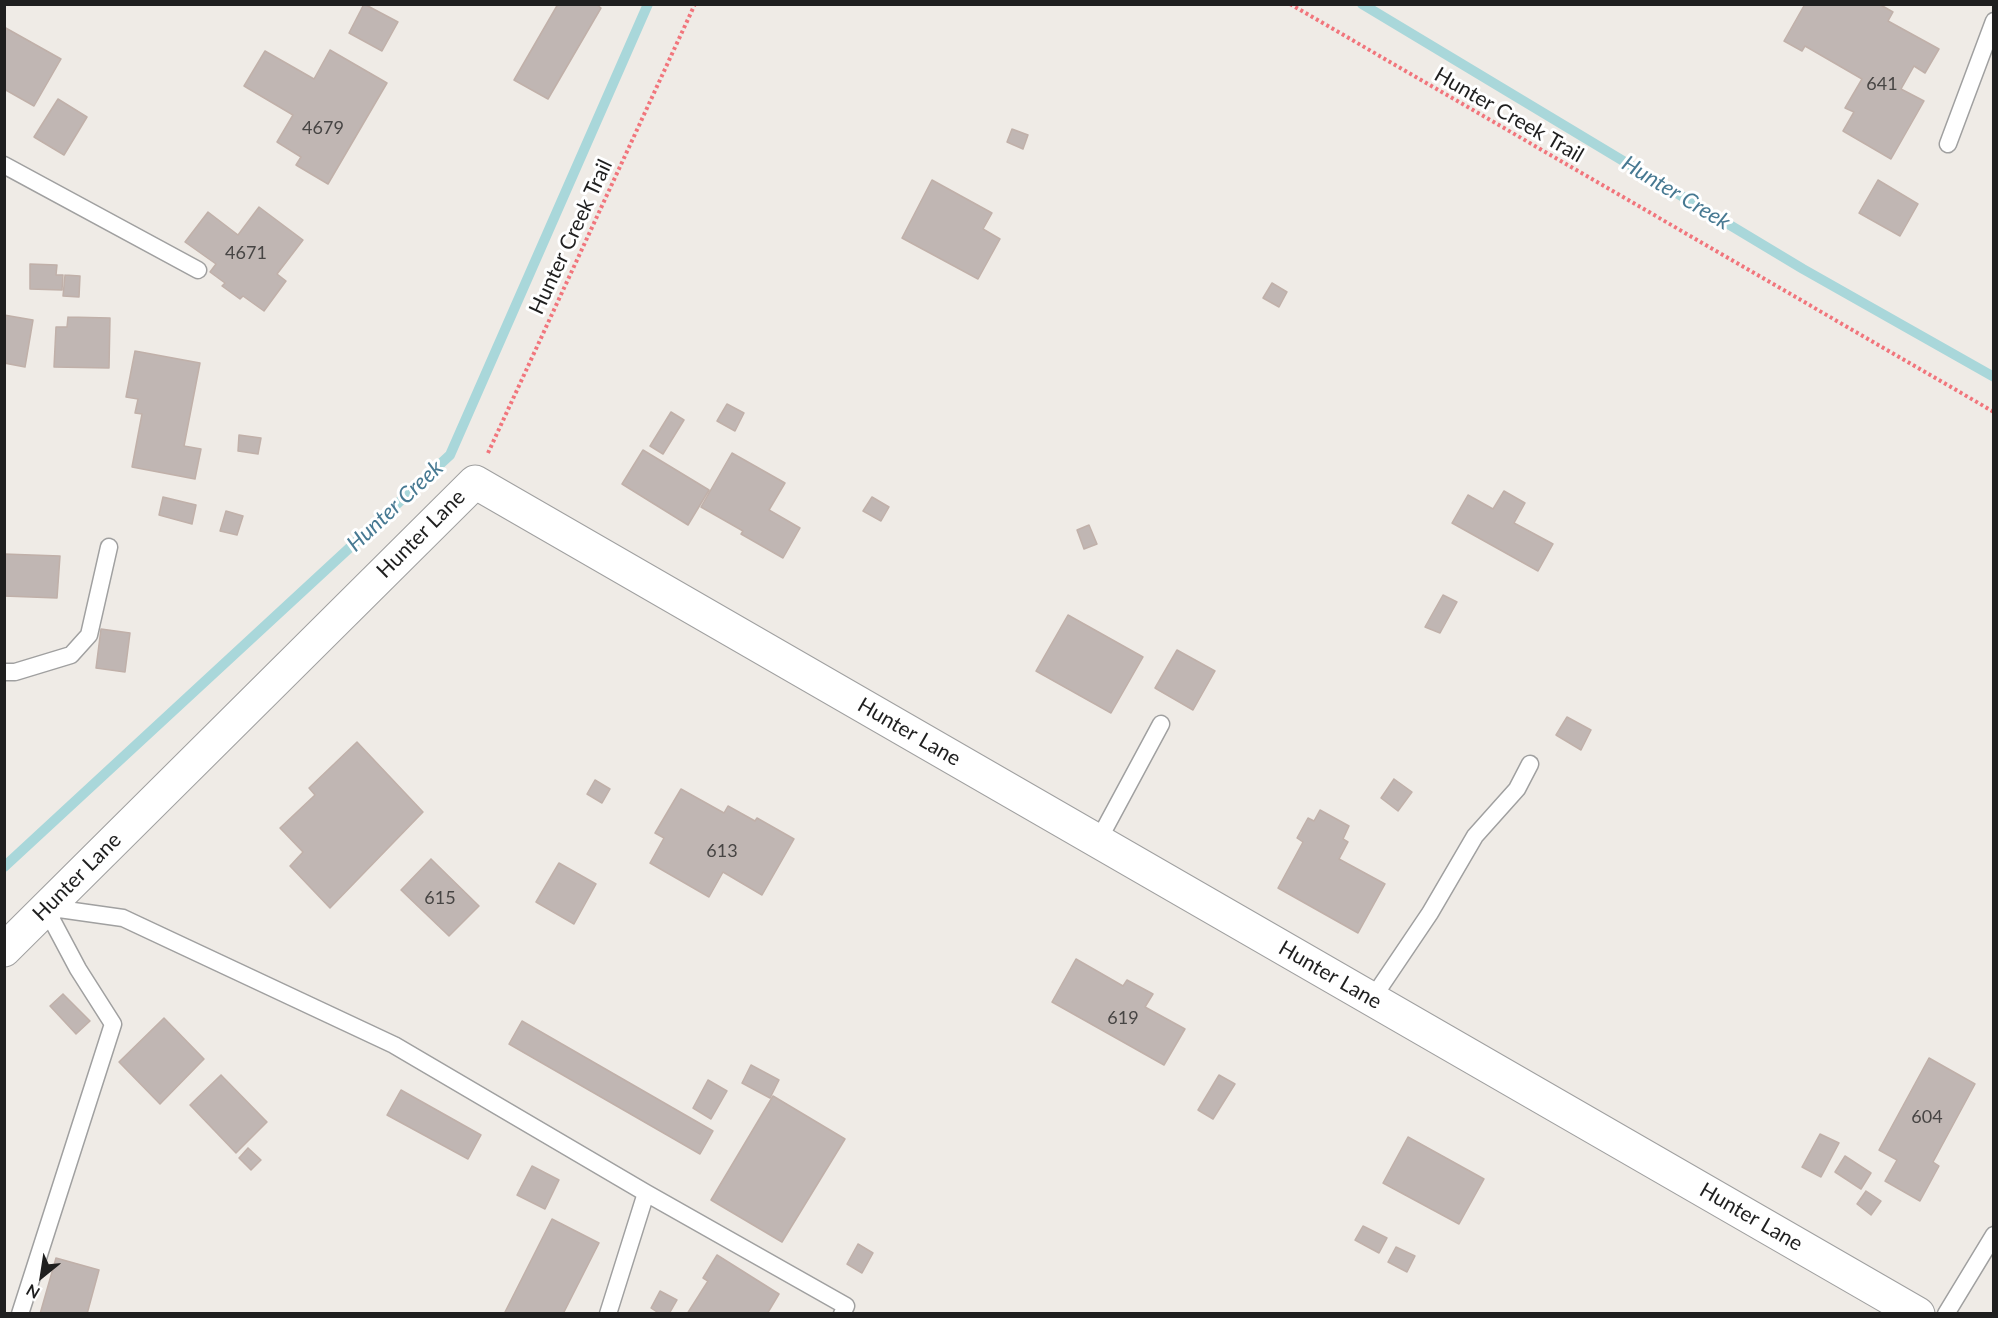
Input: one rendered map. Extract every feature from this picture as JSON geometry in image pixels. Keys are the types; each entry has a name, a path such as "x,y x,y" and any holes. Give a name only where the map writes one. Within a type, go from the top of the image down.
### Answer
{"street":[{"name":"Hunter Lane","path":"4,950 475,482 1918,1314"}],"lane":[{"path":"1948,144 1994,21"},
{"path":"4,165 198,270"},
{"path":"4,672 15,672 71,655 89,635 109,547"},
{"path":"1098,841 1161,724"},
{"path":"1372,999 1430,913 1475,836 1517,789 1530,764"},
{"path":"45,908 123,918 394,1045 646,1193 846,1306 842,1314"},
{"path":"21,1314 113,1024 78,969 45,908"},
{"path":"608,1314 646,1193"},
{"path":"1946,1314 1994,1235"}],"path":[{"name":"Hunter Creek Trail","path":"475,482 695,4"},
{"name":"Hunter Creek Trail","path":"1290,4 1994,412"}],"building":[{"path":"364,4 398,22 382,51 349,33"},
{"path":"558,4 596,4 601,8 548,99 514,80"},
{"path":"1805,4 1879,4 1893,12 1888,21 1939,49 1925,73 1914,66 1901,89 1924,101 1891,159 1843,131 1854,112 1845,108 1862,79 1805,46 1802,51 1784,41"},
{"path":"4,27 61,59 34,106 4,89"},
{"path":"330,50 387,83 328,184 296,165 301,157 277,142 293,115 244,86 265,51 314,79"},
{"path":"58,99 87,117 64,155 34,137"},
{"path":"1012,129 1028,135 1023,149 1007,142"},
{"path":"932,180 992,213 983,229 1000,239 978,279 902,238"},
{"path":"1878,180 1918,204 1900,236 1859,213"},
{"path":"259,207 303,240 277,274 286,281 264,311 243,296 240,299 222,286 225,283 210,272 216,264 185,242 208,212 238,235"},
{"path":"30,264 57,265 56,275 63,275 62,290 30,289"},
{"path":"65,275 80,276 79,297 63,296"},
{"path":"1272,283 1287,292 1279,307 1263,298"},
{"path":"4,315 33,320 25,367 4,363"},
{"path":"68,317 110,318 109,368 54,367 56,327 67,327"},
{"path":"135,351 200,363 184,446 201,449 195,479 132,467 142,414 135,413 138,399 126,397"},
{"path":"727,404 744,413 735,431 717,421"},
{"path":"671,412 684,420 663,454 650,446"},
{"path":"239,435 261,438 258,454 238,451"},
{"path":"643,450 709,490 688,525 622,484"},
{"path":"732,453 785,483 769,510 800,528 783,558 741,534 743,531 701,507"},
{"path":"1504,491 1525,503 1514,523 1553,544 1538,571 1452,523 1468,495 1493,509"},
{"path":"163,497 196,505 192,524 159,515"},
{"path":"872,497 889,507 881,521 863,511"},
{"path":"226,511 243,516 237,535 220,531"},
{"path":"1089,525 1097,544 1084,549 1077,530"},
{"path":"4,554 60,556 57,598 4,596"},
{"path":"1443,595 1457,602 1440,633 1425,627"},
{"path":"1068,615 1143,657 1111,713 1036,671"},
{"path":"101,629 130,633 125,672 96,668"},
{"path":"1177,650 1215,671 1193,710 1155,688"},
{"path":"1567,717 1591,730 1581,750 1556,735"},
{"path":"357,742 423,812 330,908 290,866 303,852 280,828 315,795 309,788"},
{"path":"1394,779 1412,792 1398,811 1381,798"},
{"path":"595,780 610,789 602,803 587,794"},
{"path":"681,789 724,813 728,806 755,821 757,818 794,839 762,895 723,872 709,897 650,863 664,838 655,833"},
{"path":"1320,810 1349,826 1343,839 1348,842 1339,859 1385,884 1358,933 1278,888 1303,842 1297,838 1308,818 1314,821"},
{"path":"431,859 479,906 449,936 401,890"},
{"path":"559,863 596,884 574,924 536,902"},
{"path":"1076,959 1123,986 1127,980 1153,994 1145,1007 1185,1029 1164,1065 1052,1002"},
{"path":"63,994 90,1021 76,1034 50,1006"},
{"path":"164,1018 204,1059 160,1104 119,1062"},
{"path":"522,1021 713,1131 700,1154 509,1044"},
{"path":"1929,1058 1975,1084 1933,1162 1939,1166 1920,1201 1885,1181 1897,1160 1879,1150"},
{"path":"751,1065 779,1080 770,1098 742,1083"},
{"path":"221,1075 267,1122 236,1153 190,1105"},
{"path":"1219,1075 1235,1084 1213,1119 1198,1110"},
{"path":"708,1080 727,1091 711,1119 693,1108"},
{"path":"401,1090 481,1135 468,1159 387,1115"},
{"path":"773,1096 845,1139 782,1242 711,1200"},
{"path":"1820,1134 1839,1143 1821,1177 1802,1167"},
{"path":"1408,1137 1484,1179 1459,1224 1383,1183"},
{"path":"248,1148 261,1160 251,1170 239,1158"},
{"path":"1845,1156 1871,1173 1861,1189 1835,1172"},
{"path":"532,1166 559,1180 545,1209 517,1195"},
{"path":"1866,1191 1881,1201 1871,1215 1857,1204"},
{"path":"552,1219 599,1243 563,1314 504,1314"},
{"path":"1363,1226 1387,1238 1379,1253 1355,1240"},
{"path":"858,1244 873,1253 862,1273 847,1264"},
{"path":"1396,1247 1415,1256 1407,1272 1388,1262"},
{"path":"717,1255 779,1294 767,1314 687,1314 708,1281 703,1278"},
{"path":"56,1258 99,1270 87,1314 40,1314"},
{"path":"660,1291 677,1300 669,1314 660,1314 651,1308"}],"waterway":[{"name":"Hunter Creek","path":"4,867 450,455 648,4"},
{"name":"Hunter Creek","path":"1362,4 1803,269 1994,377"}]}
